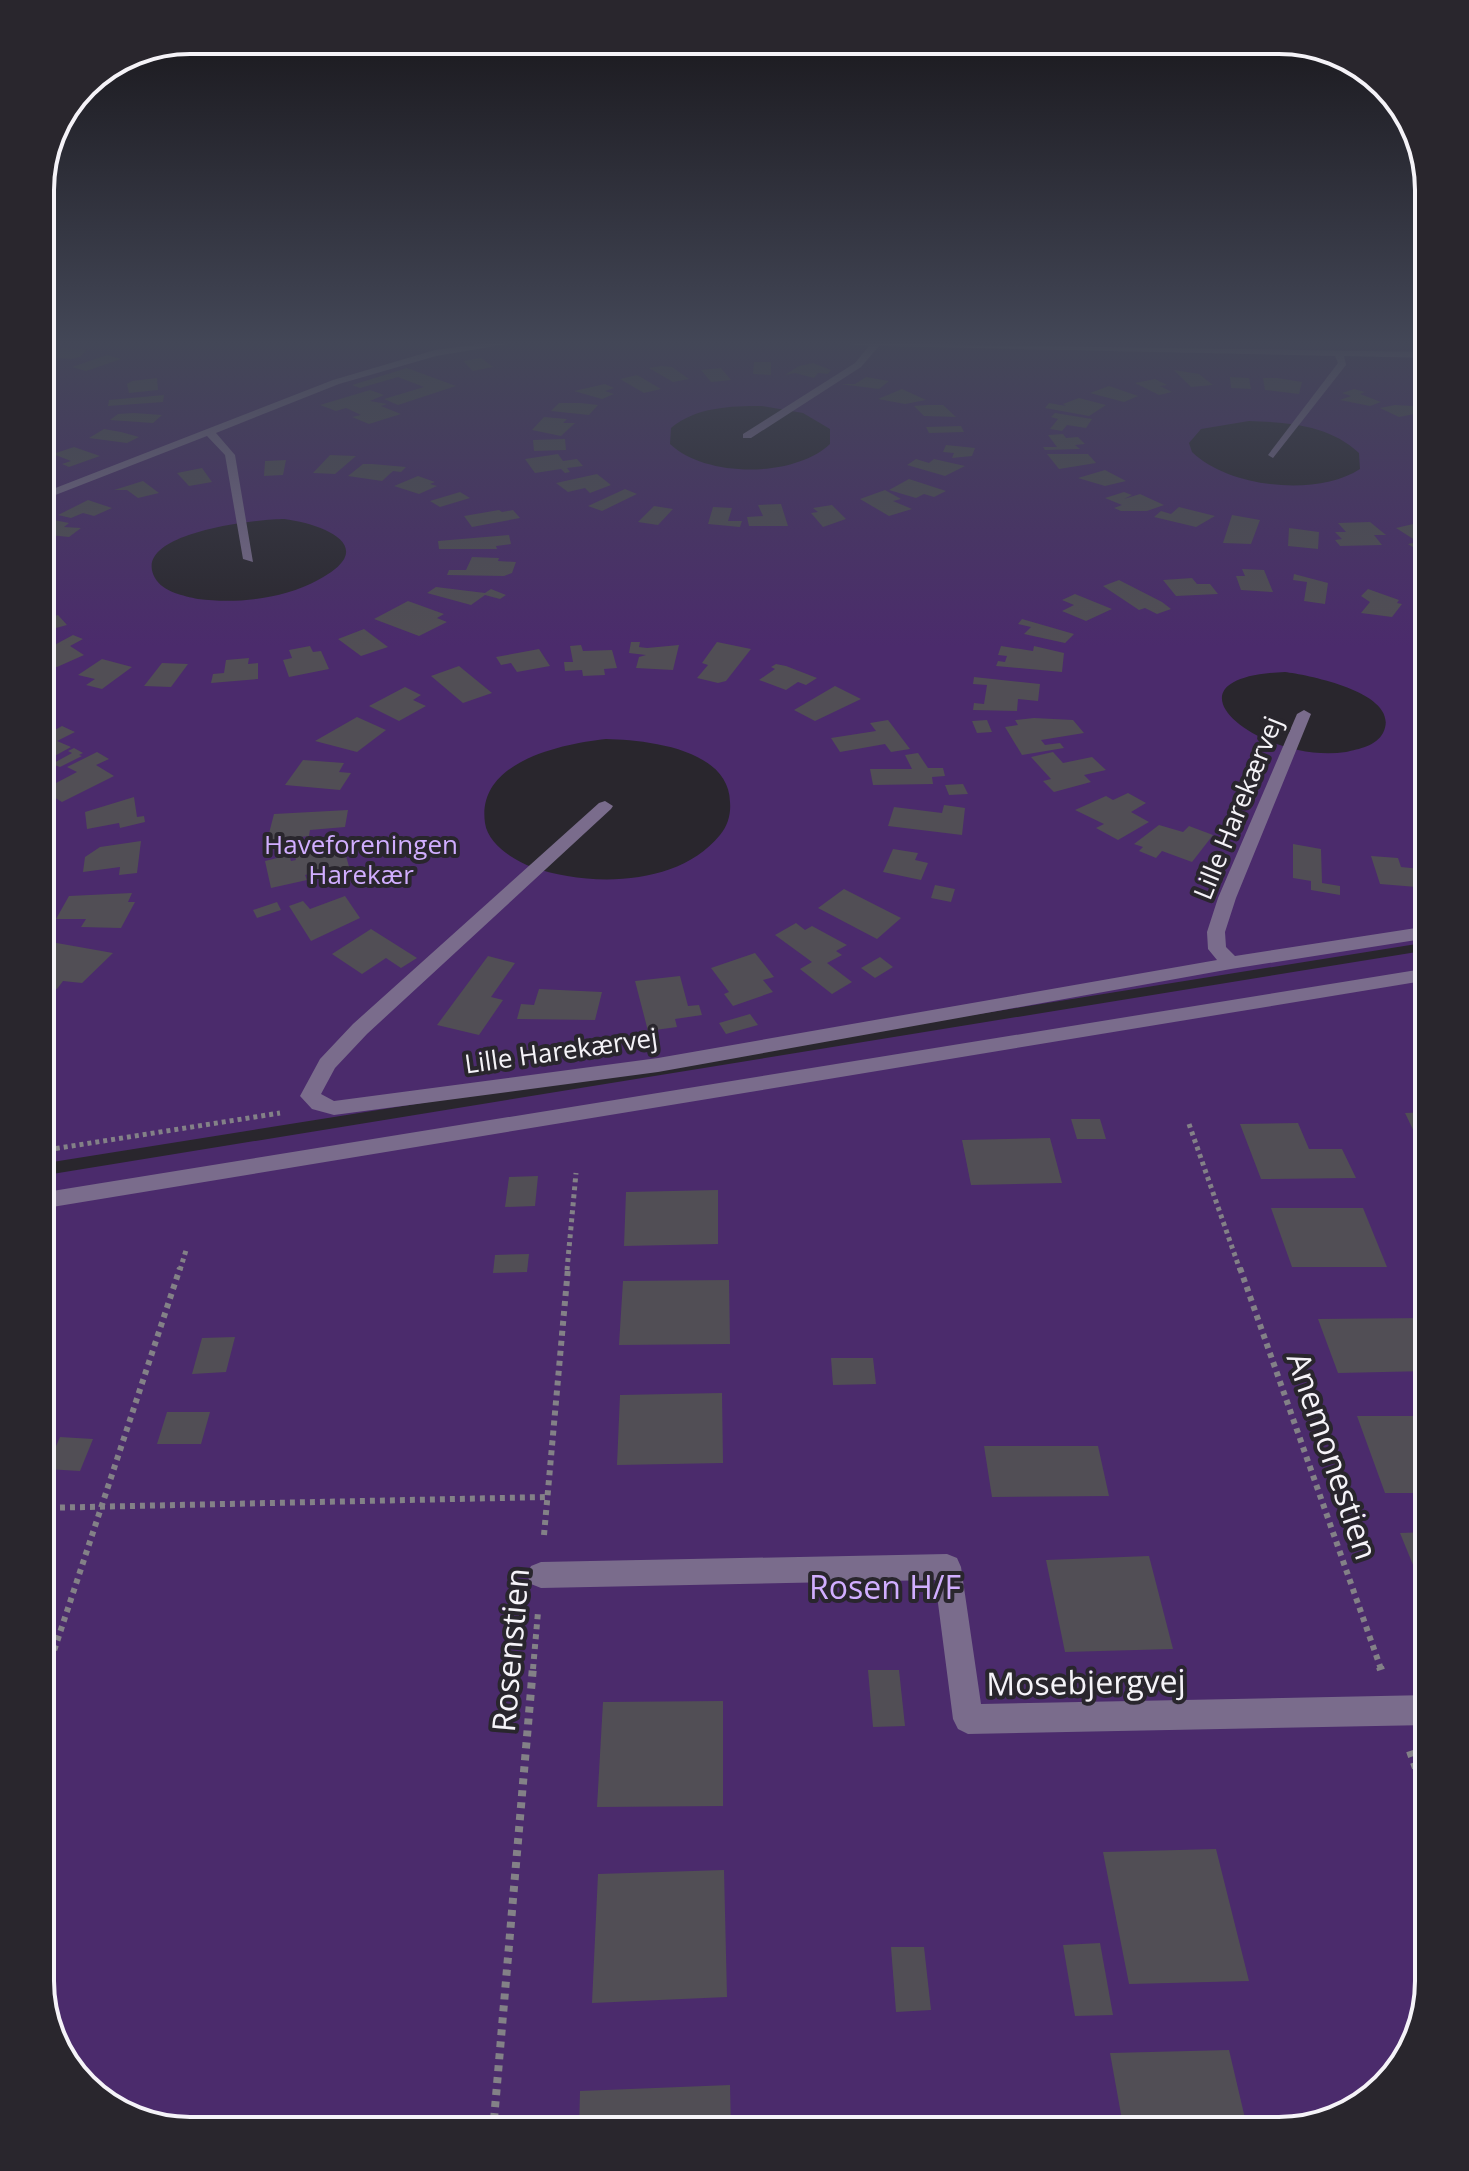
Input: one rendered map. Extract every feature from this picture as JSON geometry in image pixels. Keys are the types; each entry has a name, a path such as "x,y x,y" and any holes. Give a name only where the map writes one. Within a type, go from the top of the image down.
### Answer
{"street":[{"path":"54,492 172,444"},
{"path":"223,444 230,455 249,559"},
{"path":"1273,455 1281,444"},
{"name":"Lille Harekærvej","path":"1231,963 1217,949 1216,932 1227,898 1304,714"},
{"path":"310,1096 327,1064 360,1029 605,806"},
{"name":"Lille Harekærvej","path":"310,1096 319,1104 334,1108 658,1065 1231,963 1415,934"},
{"path":"54,1199 1415,976"},
{"name":"Mosebjergvej","path":"541,1575 947,1567 968,1719 1415,1710"}],"path":[{"path":"54,1149 286,1112 310,1096"},
{"name":"Anemonestien","path":"1189,1124 1415,1765"},
{"name":"Rosenstien","path":"494,2117 576,1173"},
{"path":"54,1651 187,1247"},
{"path":"54,1508 547,1497"}],"green space":[{"name":"Haveforeningen Harekær","path":"54,444 670,444 705,463 750,470 795,463 830,444 1189,444 1192,452 1228,474 1250,481 1298,485 1342,478 1360,469 1359,453 1348,444 1415,444 1415,944 54,1162","holes":["284,519 329,532 340,539 345,548 345,557 336,568 318,580 290,592 260,598 228,601 198,599 168,590 155,578 152,562 161,549 178,539 226,526","1285,672 1350,689 1379,707 1385,719 1383,733 1372,744 1346,752 1313,752 1282,746 1254,734 1233,719 1223,703 1226,688 1245,677","606,739 662,745 701,759 716,770 726,784 730,802 728,819 720,835 702,852 681,865 631,878 579,878 554,874 532,867 502,850 491,838 485,823 486,802 494,784 508,770 546,751"]},
{"name":"Rosen H/F","path":"1415,952 1415,1981 1410,2016 1397,2049 1375,2077 1347,2099 1314,2112 1279,2117 181,2117 138,2107 122,2099 82,2064 64,2033 55,1999 54,1174"}],"building":[{"path":"533,444 565,444 566,450 534,451"},
{"path":"1055,444 1082,444 1075,445 1080,449 1045,450 1043,447 1057,447"},
{"path":"946,445 975,448 972,456 952,458 954,453 943,452"},
{"path":"74,447 100,456 69,467 62,464 71,461 54,454"},
{"path":"558,454 563,461 577,459 583,466 567,468 570,472 565,473 561,469 535,473 525,459"},
{"path":"1047,454 1088,454 1096,463 1059,469"},
{"path":"330,455 356,456 335,474 313,473"},
{"path":"916,459 929,463 934,459 965,466 945,476 907,465"},
{"path":"286,460 283,475 264,476 265,461"},
{"path":"363,464 406,467 401,472 393,471 382,481 348,476"},
{"path":"202,468 212,482 189,486 177,473"},
{"path":"1105,470 1126,481 1105,486 1078,478"},
{"path":"597,474 611,485 590,493 585,488 568,492 556,483"},
{"path":"418,476 435,482 430,484 437,486 419,494 394,486"},
{"path":"909,479 946,491 934,497 924,494 916,498 889,490"},
{"path":"143,481 159,493 138,498 127,490 114,490"},
{"path":"625,489 637,494 602,511 588,506"},
{"path":"885,490 901,499 893,501 912,509 889,516 860,499"},
{"path":"460,492 470,498 440,507 430,501"},
{"path":"1124,492 1132,495 1124,499 1140,494 1164,505 1147,511 1121,511 1114,508 1122,505 1105,498"},
{"path":"88,500 112,508 94,516 83,513 71,518 58,515"},
{"path":"781,504 788,526 749,526 747,517 763,516 758,505"},
{"path":"832,505 846,519 823,527 811,513 818,512 813,508"},
{"path":"654,506 673,509 658,525 638,522"},
{"path":"713,507 732,508 728,521 742,521 740,527 708,524"},
{"path":"1179,507 1215,516 1196,527 1154,517 1161,511 1171,514"},
{"path":"513,510 520,518 472,527 464,516"},
{"path":"1232,515 1260,520 1251,544 1223,543"},
{"path":"54,520 69,523 64,527 81,528 69,537 54,535"},
{"path":"1370,522 1386,535 1374,535 1382,545 1340,546 1335,540 1342,539 1335,532 1346,532 1338,523"},
{"path":"1415,524 1415,540 1396,528"},
{"path":"1289,528 1319,532 1318,549 1288,546"},
{"path":"509,535 511,544 496,546 497,549 439,549 438,541"},
{"path":"472,557 516,562 512,573 504,576 447,575 449,570 466,570"},
{"path":"1242,569 1264,570 1273,592 1241,590 1236,576 1245,576"},
{"path":"1294,574 1328,583 1325,604 1304,601 1307,582 1293,580"},
{"path":"1192,578 1197,584 1210,584 1218,594 1176,596 1163,580"},
{"path":"1119,580 1171,609 1157,614 1145,608 1139,610 1103,586"},
{"path":"436,587 485,593 491,589 506,595 500,599 485,595 471,605 427,593"},
{"path":"1368,589 1399,600 1397,603 1402,604 1392,617 1361,613 1370,602 1361,596"},
{"path":"1075,594 1112,609 1086,621 1062,611 1074,605 1062,600"},
{"path":"408,601 444,614 437,618 447,622 419,636 374,619"},
{"path":"58,615 67,625 54,629 54,616"},
{"path":"1022,619 1074,634 1065,643 1024,634 1031,627 1018,624"},
{"path":"364,629 388,647 361,656 338,639"},
{"path":"73,635 83,639 70,646 84,655 54,666 54,645"},
{"path":"631,642 640,642 639,647 647,648 679,645 673,670 636,668 639,657 646,655 629,653"},
{"path":"717,642 751,649 726,681 718,683 697,678 708,665 702,663"},
{"path":"581,645 583,651 612,650 617,668 604,669 605,675 583,676 582,670 565,671 564,662 573,662 570,646"},
{"path":"310,646 313,652 321,651 329,669 289,677 283,660 292,658 289,650"},
{"path":"1001,646 1033,651 1034,646 1064,653 1062,672 996,666 998,661 1005,662 1007,656 998,655"},
{"path":"539,649 550,666 517,672 511,663 501,665 496,657"},
{"path":"249,658 248,664 258,663 258,679 211,683 213,674 224,673 226,660"},
{"path":"102,659 132,667 102,689 86,685 95,679 78,675"},
{"path":"162,663 188,664 171,687 144,686"},
{"path":"776,664 817,678 806,685 798,682 786,690 759,680 775,669 771,667"},
{"path":"459,666 492,693 463,703 431,676"},
{"path":"974,677 1040,684 1038,701 1018,699 1017,711 973,710 974,703 984,704 987,685 973,684"},
{"path":"835,686 861,699 815,721 794,710"},
{"path":"405,687 421,695 413,700 426,706 399,721 369,706"},
{"path":"357,717 386,730 357,752 315,741"},
{"path":"888,720 910,749 891,752 885,744 840,752 831,738 876,731 870,723"},
{"path":"987,720 992,732 977,733 972,721"},
{"path":"1015,720 1073,720 1084,733 1041,740 1045,745 1060,743 1064,748 1022,755 1005,727 1018,725"},
{"path":"62,726 75,732 57,741 71,747 54,756 54,730"},
{"path":"74,748 83,753 60,767 54,765 72,753 68,751"},
{"path":"97,752 109,759 96,765 114,776 62,802 54,797 54,782 77,772 67,767"},
{"path":"1053,752 1063,763 1092,757 1106,770 1084,775 1091,782 1054,792 1043,781 1051,779 1031,757"},
{"path":"918,753 928,768 943,768 945,776 932,777 933,784 873,785 870,769 912,769 905,755"},
{"path":"303,760 344,763 339,772 351,773 340,790 285,785"},
{"path":"963,784 968,794 949,795 945,785"},
{"path":"1128,793 1146,803 1131,812 1149,822 1118,840 1096,828 1104,824 1075,810 1106,796 1113,800"},
{"path":"134,797 137,817 144,816 145,822 120,828 119,823 87,829 85,812"},
{"path":"944,805 965,808 962,835 888,826 894,807 942,813"},
{"path":"348,810 345,827 310,830 309,836 267,841 274,814"},
{"path":"1159,825 1183,832 1189,826 1213,835 1192,862 1162,851 1156,858 1139,851 1143,847 1134,844"},
{"path":"141,841 137,873 119,875 120,867 83,872 85,857 100,847"},
{"path":"330,841 334,851 344,849 350,870 319,877 317,872 305,875 307,880 271,888 265,861 289,855 291,861 296,860 293,849"},
{"path":"1293,844 1321,849 1322,883 1340,886 1340,895 1311,890 1311,881 1293,878"},
{"path":"893,849 918,853 915,860 928,863 921,880 883,872"},
{"path":"1371,856 1398,858 1401,867 1415,868 1415,887 1380,884"},
{"path":"935,885 955,889 951,902 931,898"},
{"path":"844,889 901,918 877,939 818,908"},
{"path":"132,893 128,902 135,902 121,928 81,927 86,919 56,919 69,896"},
{"path":"345,896 360,918 311,941 289,906 303,901 310,909"},
{"path":"277,902 281,910 257,918 253,910"},
{"path":"796,923 805,930 812,926 847,945 836,951 842,955 827,963 852,982 832,994 800,969 812,962 775,935"},
{"path":"371,929 417,958 401,968 386,958 362,974 332,954"},
{"path":"54,943 113,953 82,983 63,981 54,988"},
{"path":"755,953 774,977 763,980 773,992 733,1006 724,994 729,992 711,968"},
{"path":"488,956 515,963 491,997 503,1000 479,1035 437,1025"},
{"path":"880,957 893,967 875,978 861,968"},
{"path":"680,976 688,1006 699,1005 702,1015 675,1019 677,1027 648,1031 635,981"},
{"path":"539,989 602,992 595,1020 517,1019 521,1004 534,1005"},
{"path":"750,1014 758,1025 726,1034 719,1023"},
{"path":"1405,1113 1415,1113 1415,1134"},
{"path":"1071,1119 1100,1119 1106,1139 1077,1139"},
{"path":"1298,1123 1309,1149 1342,1149 1356,1178 1261,1179 1240,1124"},
{"path":"1050,1138 1062,1183 971,1185 962,1140"},
{"path":"538,1176 535,1206 505,1207 509,1177"},
{"path":"718,1190 718,1244 624,1246 626,1192"},
{"path":"1271,1208 1363,1208 1387,1267 1292,1267"},
{"path":"529,1254 527,1272 493,1273 495,1255"},
{"path":"729,1280 730,1344 619,1345 623,1281"},
{"path":"1415,1318 1415,1371 1338,1373 1318,1319"},
{"path":"235,1337 226,1372 192,1374 202,1338"},
{"path":"831,1358 873,1358 876,1384 833,1385"},
{"path":"722,1393 723,1463 617,1465 620,1395"},
{"path":"167,1412 210,1412 201,1444 157,1444"},
{"path":"1357,1416 1415,1416 1415,1493 1385,1493"},
{"path":"60,1437 93,1439 80,1471 54,1469 54,1451"},
{"path":"984,1446 1098,1446 1109,1496 992,1497"},
{"path":"1415,1532 1415,1570 1400,1533"},
{"path":"1149,1556 1173,1649 1065,1652 1046,1560"},
{"path":"868,1670 899,1670 905,1726 873,1727"},
{"path":"723,1701 723,1806 597,1807 603,1702"},
{"path":"1216,1849 1249,1981 1129,1984 1103,1852"},
{"path":"724,1870 727,1997 592,2003 598,1874"},
{"path":"1100,1943 1113,2015 1075,2016 1063,1945"},
{"path":"891,1947 924,1947 931,2010 896,2012"},
{"path":"1229,2050 1245,2117 1121,2117 1110,2053"},
{"path":"730,2085 731,2117 579,2117 580,2091"}]}
